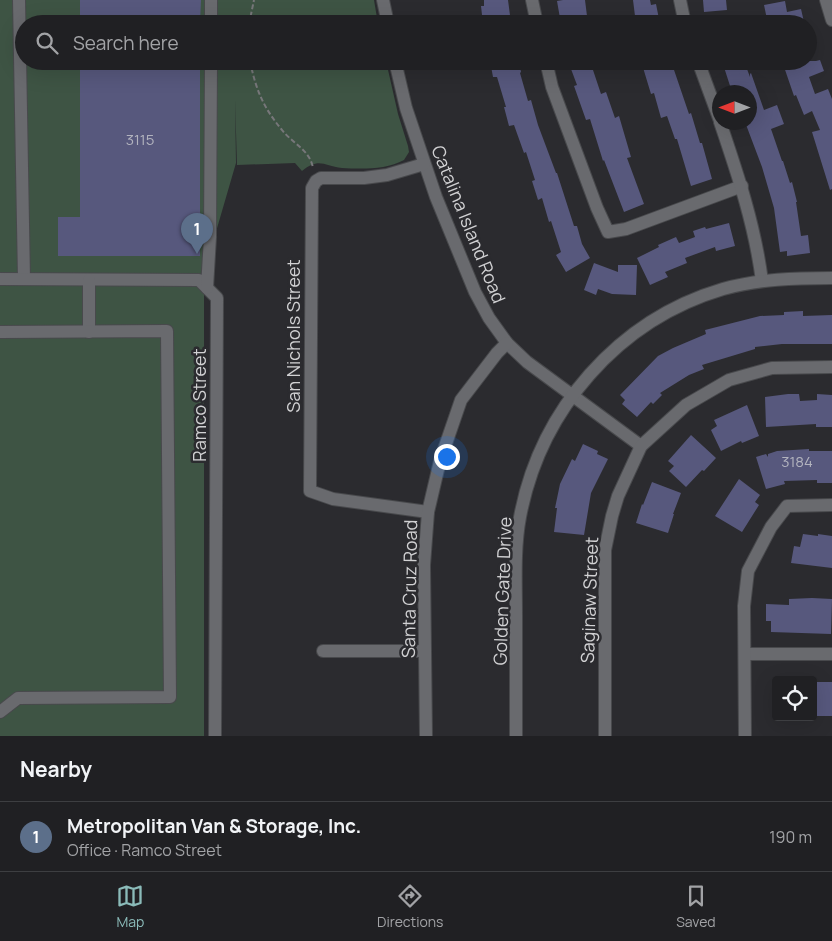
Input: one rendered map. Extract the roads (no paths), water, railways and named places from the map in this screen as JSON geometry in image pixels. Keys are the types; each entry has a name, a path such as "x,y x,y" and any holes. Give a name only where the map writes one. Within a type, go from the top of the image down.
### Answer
{"street":[{"path":"19,0 19,15"},
{"path":"211,0 211,15"},
{"path":"384,0 386,15"},
{"path":"532,0 535,15"},
{"path":"680,0 683,15"},
{"path":"826,0 832,20"},
{"path":"20,70 24,280"},
{"path":"207,288 210,237 211,70"},
{"name":"Catalina Island Road","path":"398,70 406,108 424,164 475,292 489,318 506,343 527,362 641,446"},
{"path":"548,70 552,87 608,232 626,229 742,186"},
{"path":"701,70 712,100"},
{"path":"723,130 742,186 758,252 762,281"},
{"name":"San Nichols Street","path":"424,164 387,175 364,178 327,177 316,181 312,188 310,491 333,499 428,512"},
{"name":"Golden Gate Drive","path":"516,736 516,585 517,543 520,519 525,496 538,456 549,432 572,396 604,358 654,320 676,308 712,293 762,281 794,278 832,278"},
{"path":"0,279 199,280 207,288"},
{"path":"89,280 89,332"},
{"name":"Ramco Street","path":"207,288 217,298 215,736"},
{"path":"0,332 167,331 170,697 0,698"},
{"name":"Santa Cruz Road","path":"426,736 424,565 428,512 440,461 461,400 506,343"},
{"name":"Saginaw Street","path":"605,736 605,550 618,496 641,446 686,404 728,380 772,368 832,366"},
{"path":"745,736 744,606 748,571 771,527 788,506 832,505"},
{"path":"323,651 425,651"},
{"path":"745,654 832,654"},
{"path":"0,712 18,698"}],"place":[{"name":"Metropolitan Van & Storage, Inc.","path":"197,254"}]}
